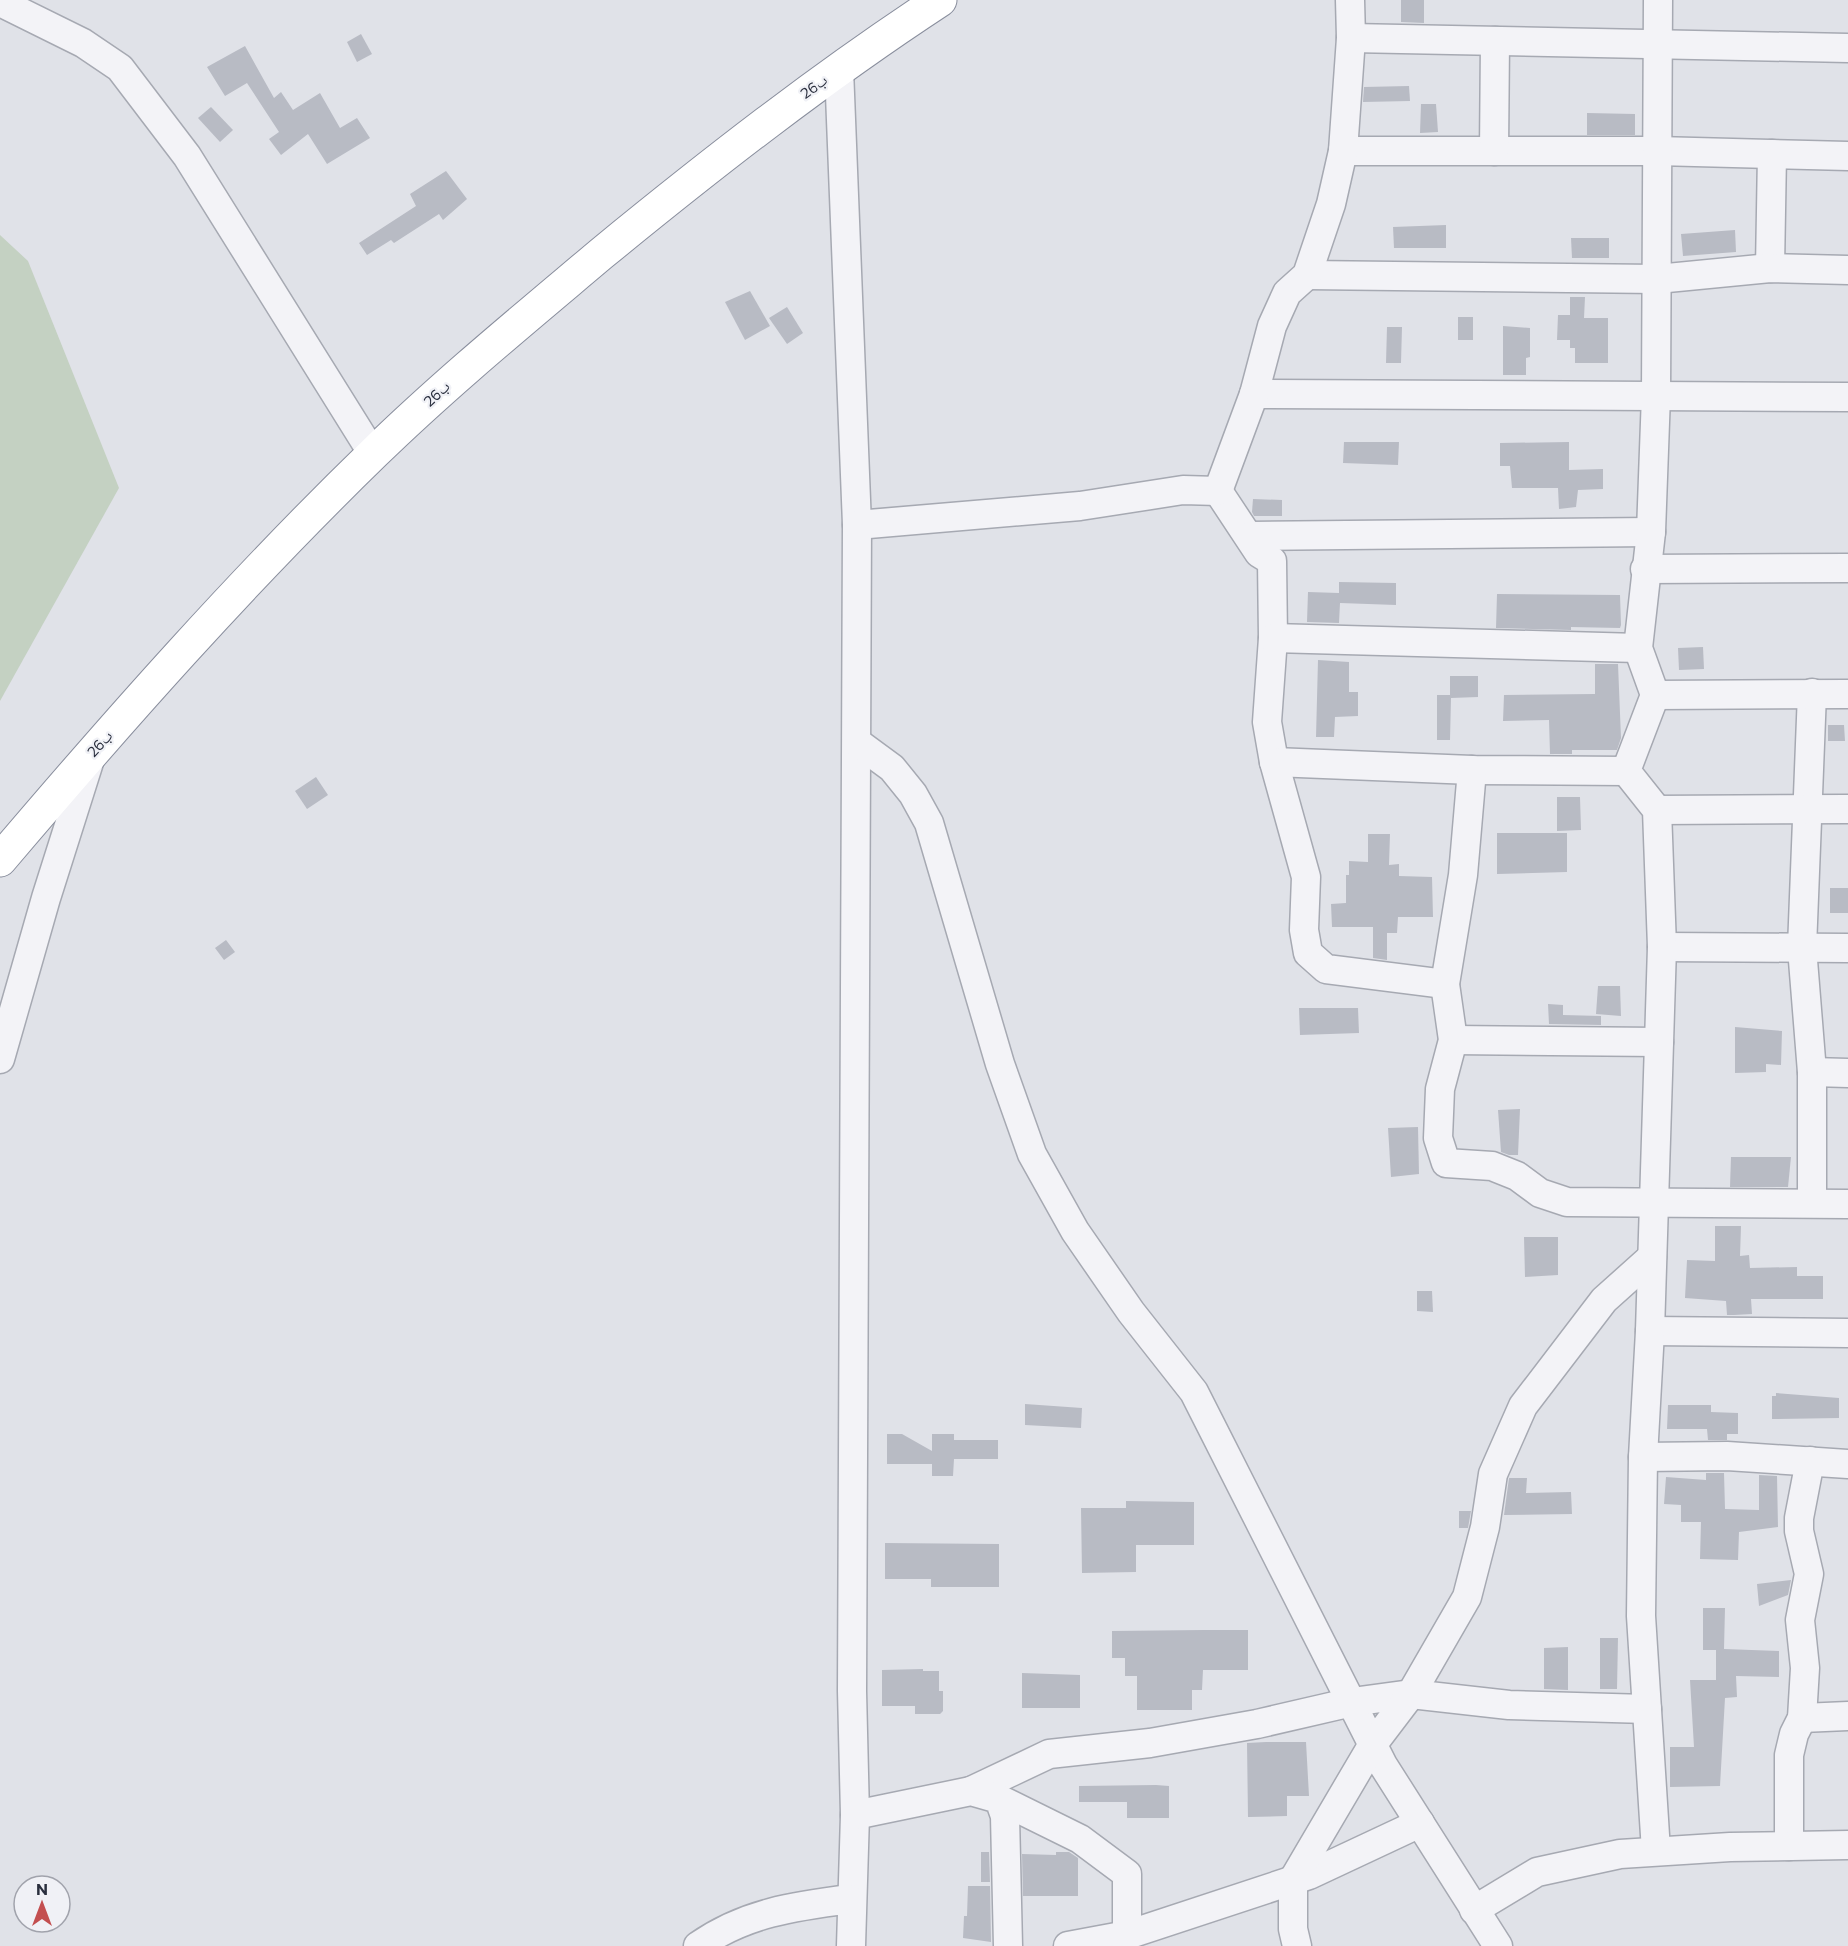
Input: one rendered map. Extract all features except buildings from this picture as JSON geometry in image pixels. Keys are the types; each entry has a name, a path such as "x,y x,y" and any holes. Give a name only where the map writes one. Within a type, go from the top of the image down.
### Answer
{"highway":[{"name":"26ب","path":"0,860 93,751 267,561 373,454 478,358 716,160 839,69 940,0"}],"street":[{"path":"1218,491 1254,394 1272,326 1287,293 1307,275 1331,204 1343,151 1351,39 1350,0"},
{"path":"1626,771 1655,695 1638,648 1645,569 1651,532 1656,395 1658,0"},
{"path":"0,2 83,43 120,68 187,156 373,454"},
{"path":"1351,39 1848,48"},
{"path":"1494,150 1495,41"},
{"path":"839,69 857,525 858,743 852,1679 855,1815 850,1899 851,1946"},
{"path":"1343,151 1657,150 1848,156"},
{"path":"1770,268 1772,154"},
{"path":"1307,275 1657,279 1770,268 1848,270"},
{"path":"1254,394 1848,397"},
{"path":"857,525 1080,506 1183,490 1218,491"},
{"path":"1218,491 1250,536 1259,553 1272,561 1273,638 1268,722 1274,762 1306,877 1304,930 1308,953 1326,969 1445,984"},
{"path":"1250,536 1651,532"},
{"path":"1645,569 1848,568"},
{"path":"1273,638 1638,648"},
{"path":"1812,693 1802,948 1812,1072 1812,1203"},
{"path":"1655,695 1848,694"},
{"path":"858,743 892,768 913,794 929,823 1000,1064 1032,1154 1075,1231 1131,1312 1194,1392 1373,1744 1498,1946"},
{"path":"0,1059 46,898 93,751"},
{"path":"1274,762 1472,770 1626,771"},
{"path":"1472,770 1463,875 1445,984 1453,1040 1440,1089 1438,1137 1446,1163 1492,1166 1517,1176 1540,1193 1567,1202 1848,1204"},
{"path":"1626,771 1657,810 1662,947 1650,1331 1643,1457 1641,1616 1656,1851"},
{"path":"1657,810 1848,809"},
{"path":"1662,947 1848,948"},
{"path":"1453,1040 1659,1042"},
{"path":"1812,1072 1848,1073"},
{"path":"1297,1946 1293,1929 1293,1880 1373,1744 1412,1694 1467,1597 1485,1527 1493,1474 1522,1406 1604,1300 1652,1257"},
{"path":"1650,1331 1848,1333"},
{"path":"1643,1457 1727,1456 1848,1464"},
{"path":"1789,1846 1789,1755 1794,1734 1802,1718 1805,1668 1800,1620 1809,1574 1799,1531 1799,1518 1810,1461"},
{"path":"855,1815 971,1791 1049,1754 1160,1741 1257,1724 1352,1702 1412,1694 1509,1705 1647,1708"},
{"path":"1802,1718 1848,1716"},
{"path":"971,1791 999,1799 1080,1839 1126,1874 1126,1935"},
{"path":"999,1799 1005,1816 1008,1946"},
{"path":"1068,1946 1126,1935 1293,1880 1420,1823"},
{"path":"1474,1910 1537,1872 1620,1854 1848,1845"},
{"path":"698,1946 735,1923 759,1914 785,1907 850,1899"}],"green space":[{"path":"0,235 28,261 119,488 0,701"}]}
